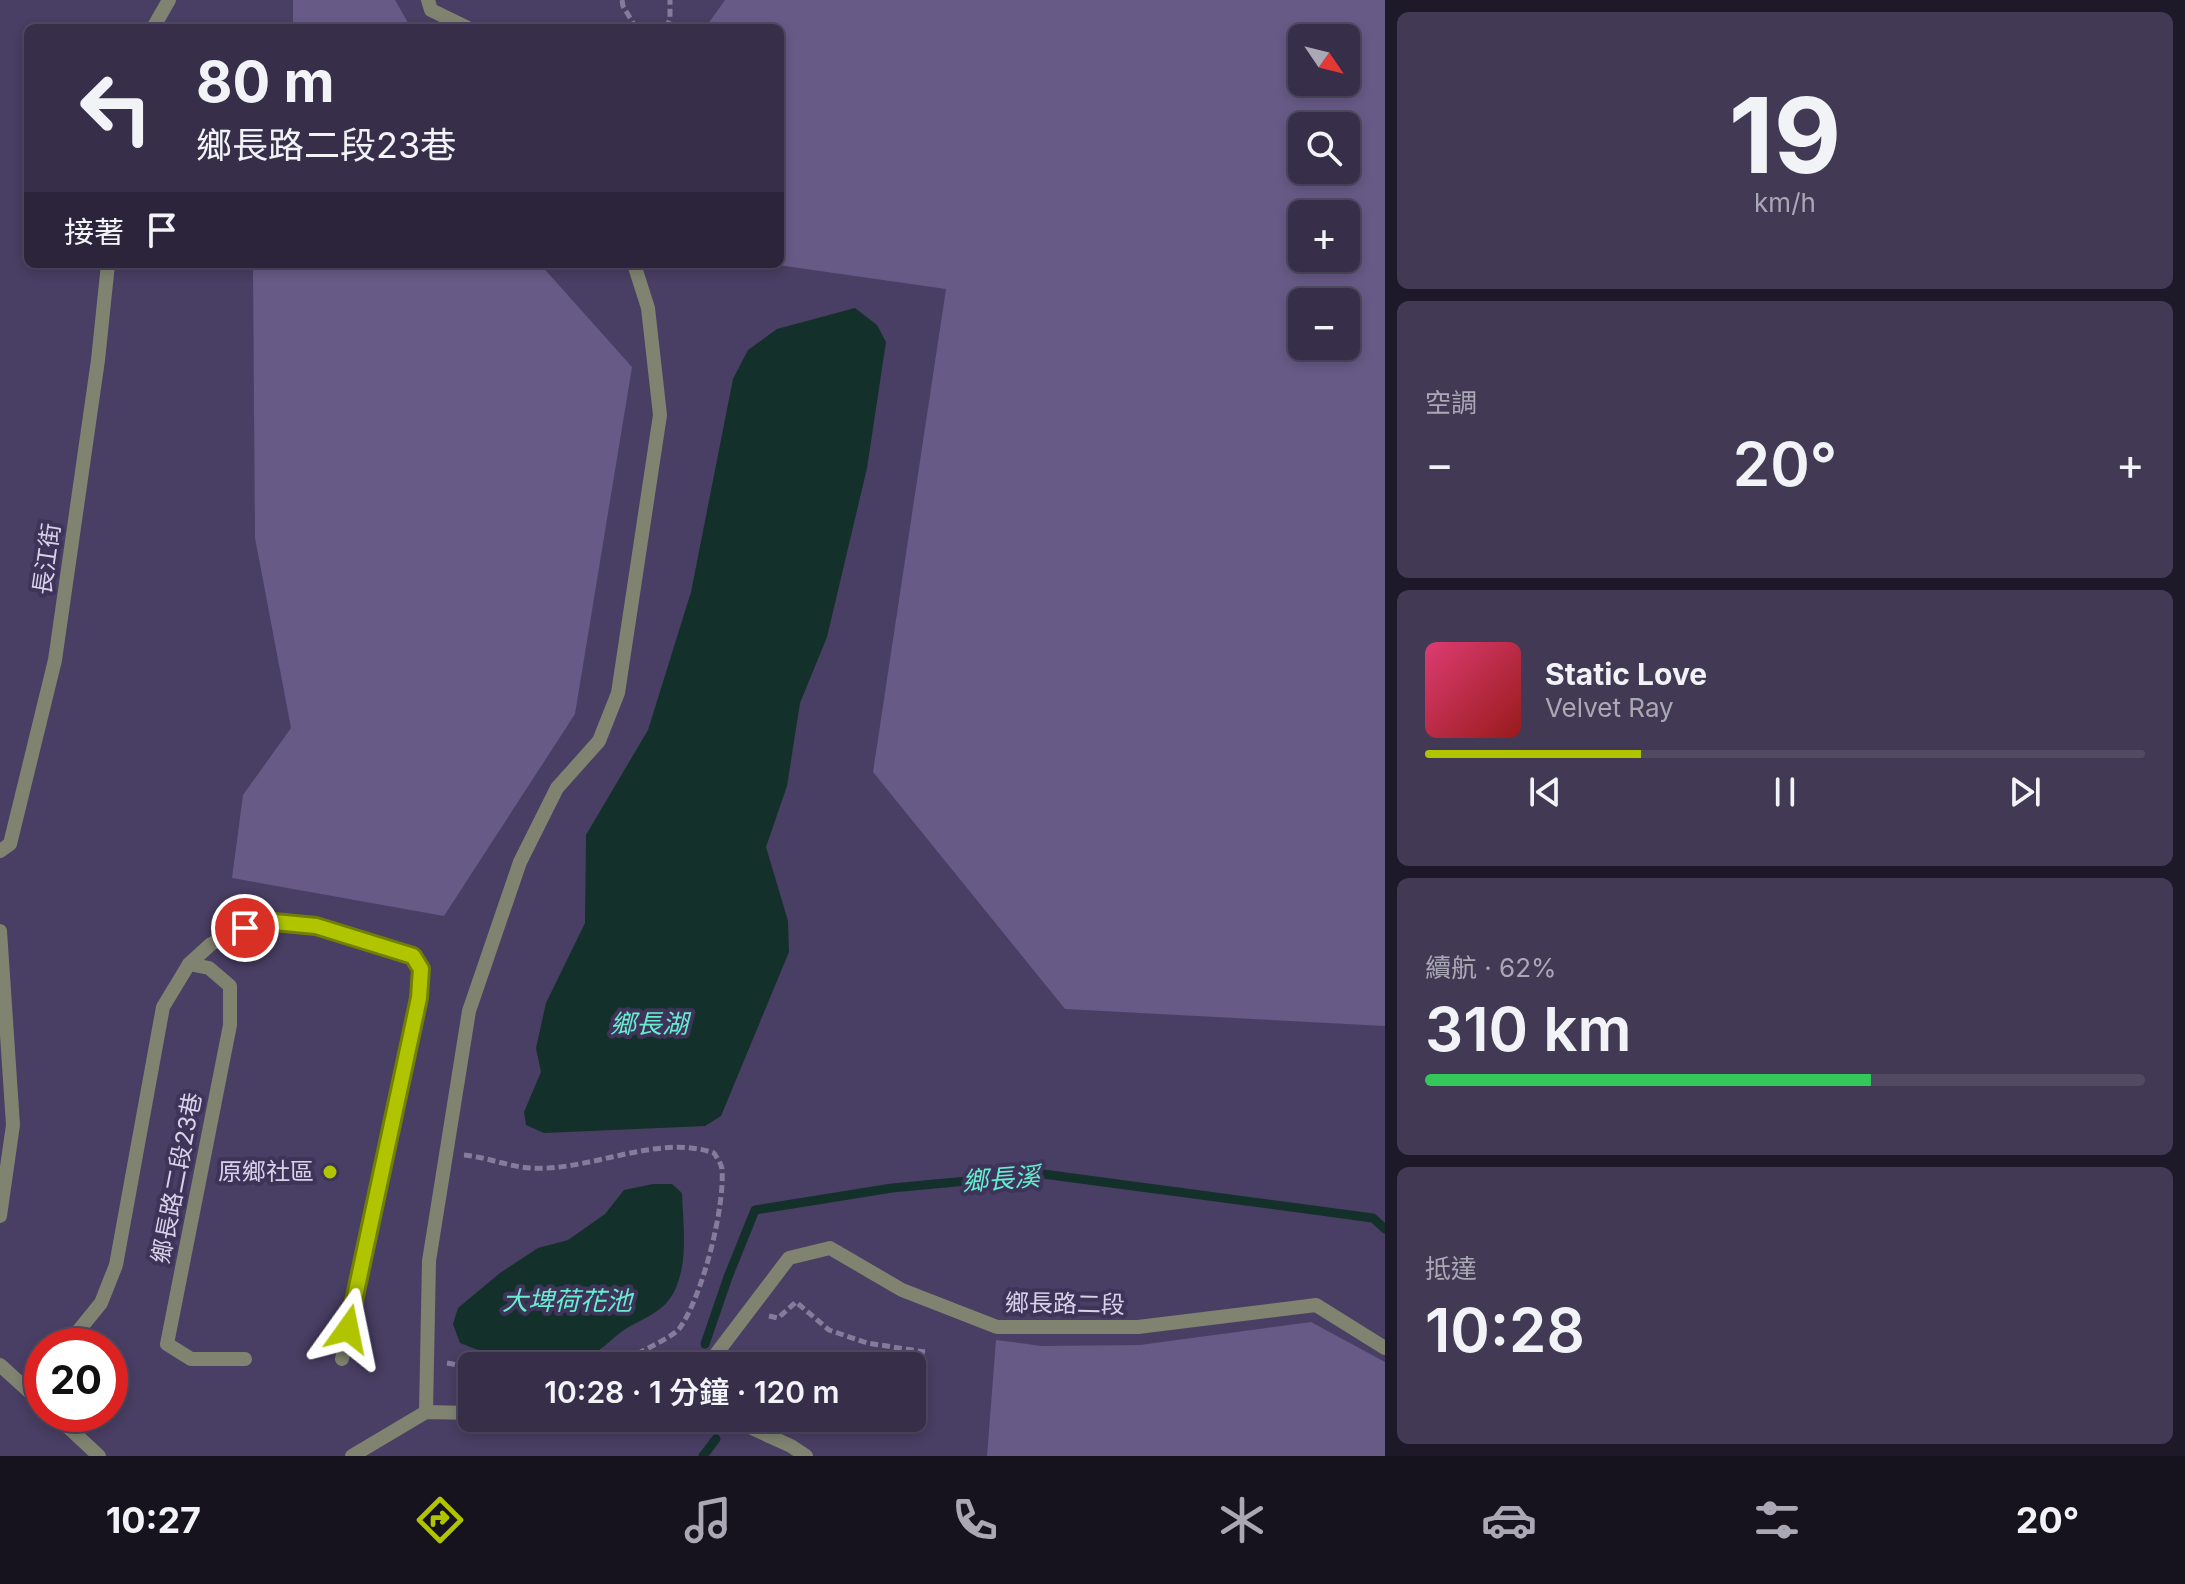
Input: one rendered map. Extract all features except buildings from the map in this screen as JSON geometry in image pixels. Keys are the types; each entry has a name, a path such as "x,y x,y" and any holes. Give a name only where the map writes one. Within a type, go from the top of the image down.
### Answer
{"lane":[{"path":"155,24 169,0"},
{"path":"428,0 431,10 460,24"},
{"name":"長江街","path":"0,851 10,844 55,660 98,360 108,268"},
{"path":"426,1412 429,1261 469,1011 520,862 557,788 599,741 618,693 660,415 648,308 635,268"},
{"name":"鄉長路二段23巷","path":"81,1328 101,1303 116,1265 163,1007 189,964 211,944 245,928 274,922 316,926 413,956 421,969 419,998 342,1359"},
{"path":"0,931 13,1125 0,1216"},
{"name":"鄉長路二段23巷","path":"189,964 209,968 230,986 230,1025 167,1344 191,1359 245,1359"},
{"name":"鄉長路二段","path":"718,1352 789,1258 830,1248 902,1290 997,1327 1138,1327 1316,1305 1385,1348"},
{"path":"0,1365 24,1385"},
{"path":"352,1456 426,1412 458,1413"},
{"path":"73,1432 99,1456"},
{"path":"760,1432 806,1456"}],"path":[{"path":"622,0 634,24"},
{"path":"668,24 670,0"},
{"path":"448,1153 488,1157 530,1168 571,1165 637,1151 700,1148 714,1153 722,1166 721,1194 699,1293 677,1332 640,1352"},
{"path":"749,1311 778,1318 796,1302 829,1330 867,1343 925,1352"}],"shaded area":[{"path":"293,0 395,0 409,24 293,24"},
{"path":"725,0 1385,0 1385,1026 1065,1009 873,772 946,289 784,266 784,24 708,24"},
{"path":"253,268 544,268 632,367 575,714 444,916 232,878 243,795 291,728 255,538"},
{"path":"1311,1322 1385,1362 1385,1456 987,1456 996,1340 1042,1346 1140,1345"}],"water":[{"name":"鄉長湖","path":"855,308 877,325 886,342 867,468 827,637 800,703 787,786 766,847 788,921 789,952 721,1116 705,1126 544,1133 526,1125 524,1112 541,1072 536,1048 546,1003 585,923 586,835 648,730 691,592 733,379 748,350 777,329"},
{"name":"大埤荷花池","path":"672,1184 682,1193 683,1263 673,1294 663,1306 595,1352 484,1352 460,1343 453,1324 458,1308 500,1273 538,1248 568,1240 605,1214 624,1190"}],"waterway":[{"name":"鄉長溪","path":"705,1344 755,1210 892,1188 1043,1174 1373,1218 1385,1229"},
{"name":"鄉長溪","path":"703,1456 716,1439"}],"place":[{"name":"原鄉社區","path":"330,1172"}],"route":[{"path":"245,928 274,922 316,926 413,956 421,969 419,998 348,1329"}]}
